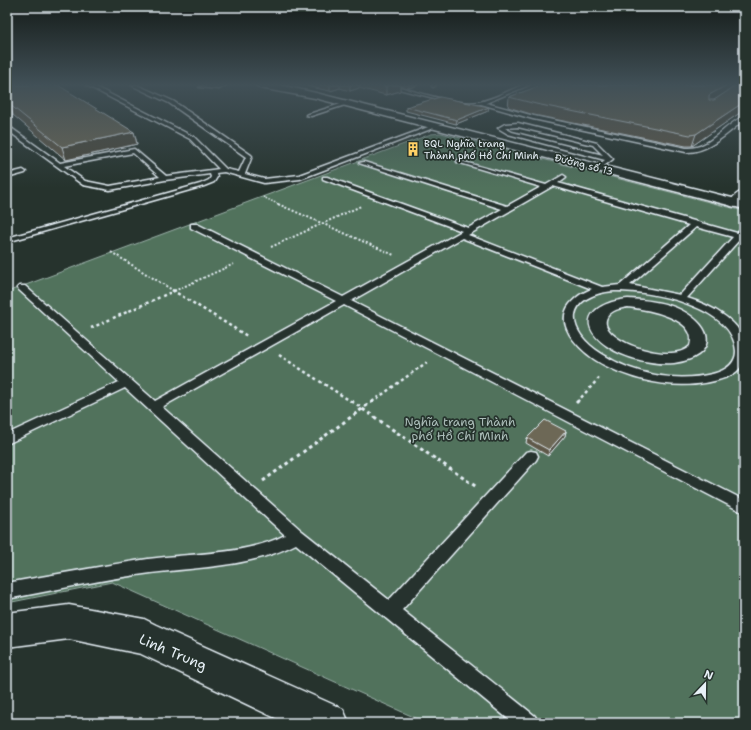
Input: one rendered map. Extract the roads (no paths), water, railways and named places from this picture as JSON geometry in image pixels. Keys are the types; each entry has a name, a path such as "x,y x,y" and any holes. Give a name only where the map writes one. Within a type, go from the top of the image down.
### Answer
{"street":[{"name":"Đường số 13","path":"403,119 598,168 741,201"},
{"path":"628,303 644,304 673,312 694,328 699,337 699,345 693,352 682,356 667,358 632,352 616,344 604,335 598,325 598,316 604,310 614,305 628,303"},
{"name":"Linh Trung","path":"7,630 69,622 144,637 329,723"}],"lane":[{"path":"155,119 192,138 224,170"},
{"path":"196,119 249,156 242,175"},
{"path":"541,119 672,148 695,150 705,145 742,119"},
{"path":"518,125 595,144 610,159 510,134 501,128 505,126 518,125"},
{"path":"7,127 83,183 110,188 165,178 224,170 264,181 300,177 433,127"},
{"path":"60,166 134,151 165,178"},
{"path":"598,168 610,159"},
{"path":"459,161 694,224 742,235"},
{"path":"362,163 508,209"},
{"path":"7,176 23,172"},
{"path":"8,240 202,185 212,181 214,177 212,172"},
{"path":"155,406 466,233 563,177"},
{"path":"325,178 466,233 602,290"},
{"path":"622,288 694,224"},
{"path":"194,226 442,351 744,507"},
{"path":"682,298 742,235"},
{"path":"22,288 155,406 297,536 528,723"},
{"path":"622,288 654,290 682,298 704,308 725,322 738,338 742,354 735,368 717,378 689,382 657,379 625,370 598,356 580,341 570,326 569,313 576,302 589,293 622,288"},
{"path":"730,327 744,333"},
{"path":"7,439 128,382"},
{"path":"390,611 531,456"},
{"path":"7,591 149,566 231,557 278,546 297,536"}],"place":[{"name":"BQL Nghĩa trang Thành phố Hồ Chí Minh","path":"413,149"}],"park label":[{"name":"Nghĩa trang Thành phố Hồ Chí Minh","path":"460,429"}]}
